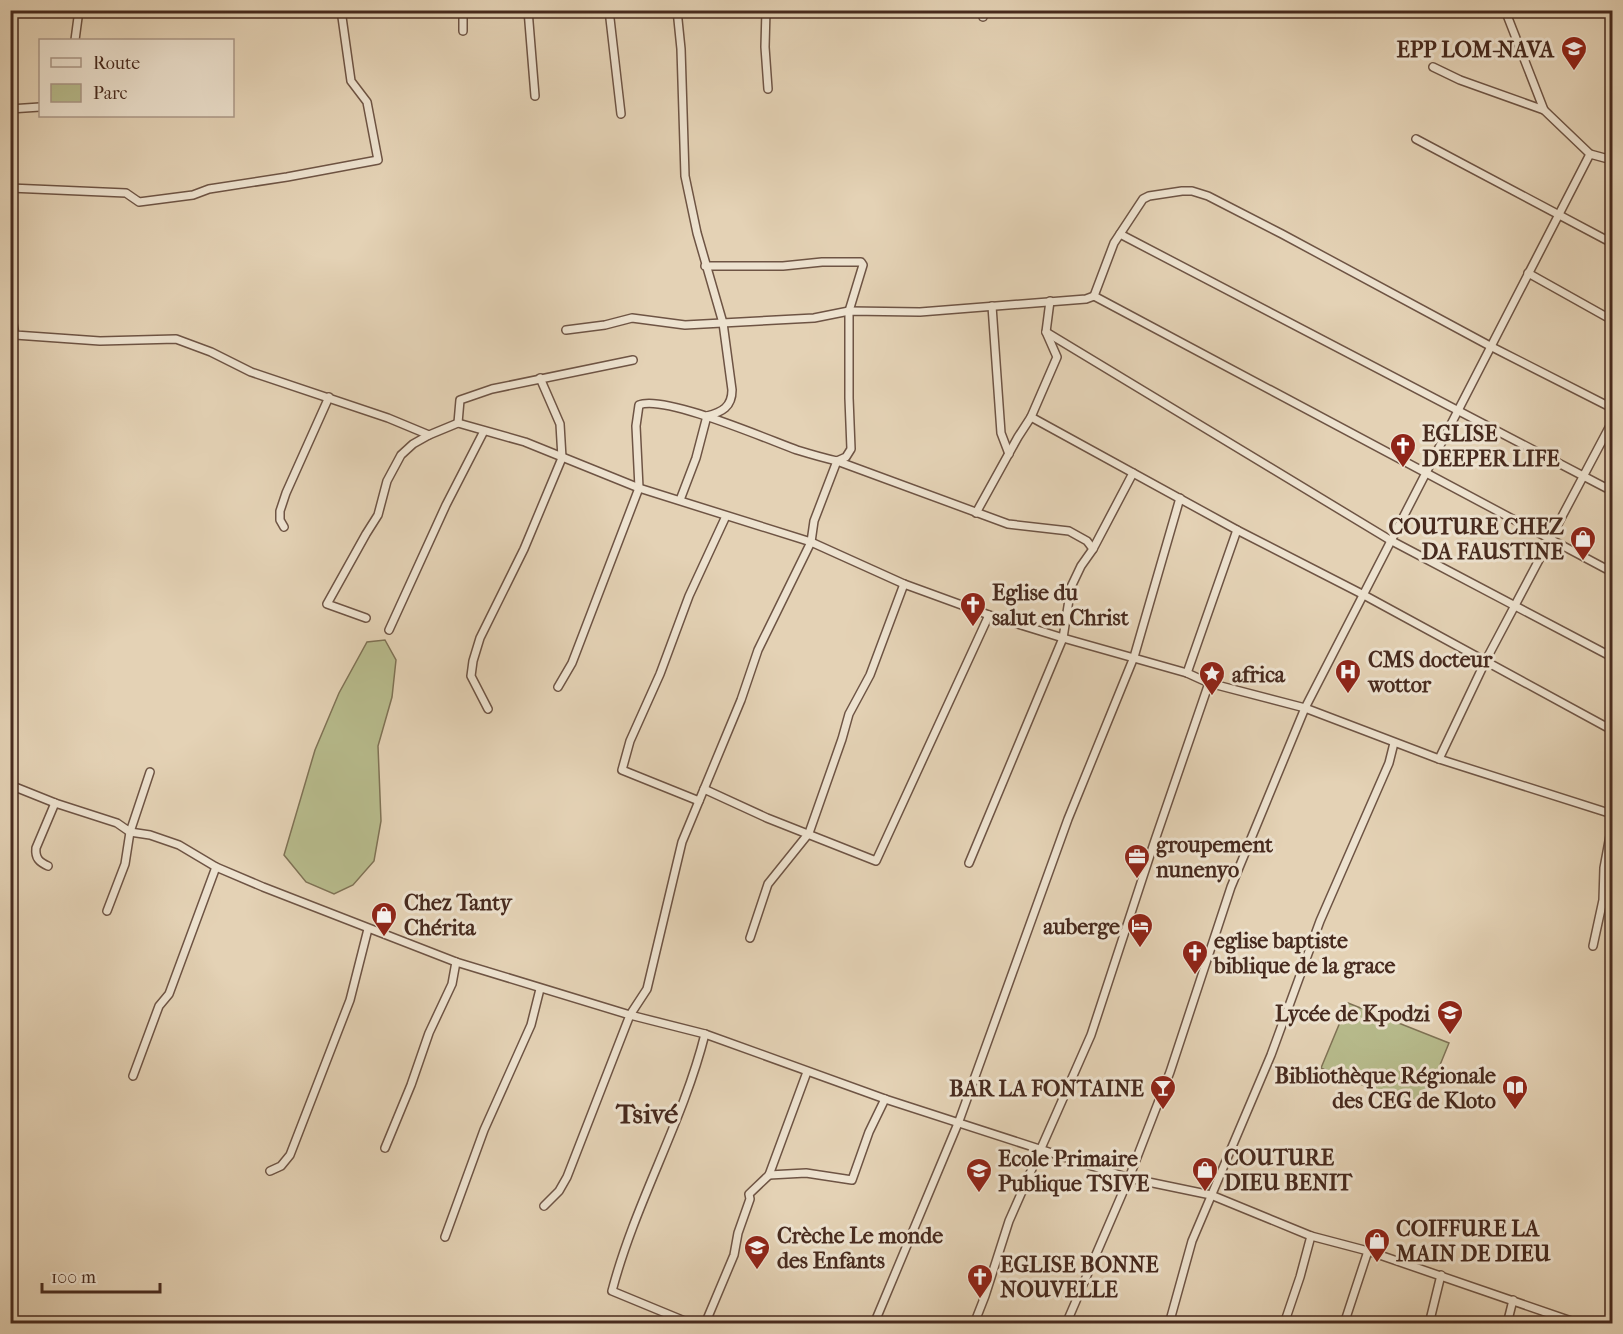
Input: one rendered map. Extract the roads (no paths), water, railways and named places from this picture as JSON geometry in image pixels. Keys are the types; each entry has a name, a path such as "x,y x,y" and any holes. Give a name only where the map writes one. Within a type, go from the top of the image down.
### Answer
{"street":[{"path":"75,39 79,10"},
{"path":"10,188 126,193 139,202 192,195 208,189 378,160 367,102 351,81 341,10"},
{"path":"463,10 463,31"},
{"path":"528,10 535,96"},
{"path":"609,10 621,114"},
{"path":"677,10 681,49 685,176 705,266 723,323 732,399 729,406 707,416"},
{"path":"766,10 765,47 768,89"},
{"path":"1504,10 1544,110"},
{"path":"1433,67 1460,80 1544,110 1590,154 1612,160"},
{"path":"10,109 39,107"},
{"path":"1416,138 1612,243"},
{"path":"1066,1323 1129,1178 1170,1072 1232,887 1305,708 1590,154"},
{"path":"1094,296 1108,257 1143,199 1182,190 1192,191 1208,196 1282,234 1490,346 1612,408"},
{"path":"1120,234 1612,491"},
{"path":"544,1206 559,1191 567,1177 630,1016 647,989 682,842 741,700 758,650 811,542 814,521 837,461 846,457 851,449 849,311 863,266 857,261 783,266 705,266"},
{"path":"1528,273 1612,320"},
{"path":"566,330 605,325 632,318 685,325 814,318 849,311 920,312 1086,299 1094,296 1612,572"},
{"path":"976,513 1018,437 1032,417 1057,357 1046,332 1050,301"},
{"path":"992,306 1001,433 1010,454"},
{"path":"10,307 15,335 100,340 176,339 211,352 251,372 329,397 429,435"},
{"path":"1046,332 1390,540 1612,657"},
{"path":"458,423 460,400 492,389 633,360"},
{"path":"488,710 471,676 473,661 480,638 524,549 562,458 560,424 540,378"},
{"path":"284,527 280,520 280,511 286,493 329,397"},
{"path":"558,687 572,663 639,488 636,426 639,405 644,402 707,416 1008,524 1069,531 1087,541 1093,549"},
{"path":"680,500 696,458 707,416"},
{"path":"1032,417 1237,530 1486,660 1612,730"},
{"path":"1439,759 1486,660 1612,422"},
{"path":"366,618 327,604 332,592 378,515 387,481 401,454 429,435 458,423 525,442 639,488 811,542 904,584 989,615 1187,673 1209,682 1305,708 1439,759 1612,814"},
{"path":"389,630 446,505 484,431"},
{"path":"969,863 1063,638 1071,587 1133,473"},
{"path":"874,1323 959,1121 1068,819 1134,657 1180,498"},
{"path":"699,801 622,770 630,741 660,674 689,596 726,516"},
{"path":"1187,673 1237,530"},
{"path":"750,938 768,884 808,833 849,714 870,675 904,584"},
{"path":"705,789 759,814 876,861 989,615"},
{"path":"974,1323 986,1296 1009,1221 1091,1035 1209,682"},
{"path":"1169,1323 1192,1241 1271,1055 1320,921 1389,763 1394,743"},
{"path":"107,911 125,864 130,832 150,772"},
{"path":"10,785 55,803 117,823 130,832 150,835 179,845 216,867 456,962 630,1016 705,1034 885,1099 959,1121 1129,1178 1211,1195 1311,1236 1368,1251 1580,1323"},
{"path":"48,866 40,862 35,855 55,803"},
{"path":"1593,946 1603,900 1604,868 1612,825"},
{"path":"133,1076 159,1006 169,994 216,867"},
{"path":"270,1171 281,1166 290,1155 350,1000 368,929"},
{"path":"385,1148 429,1033 452,984 456,962"},
{"path":"445,1237 484,1130 531,1025 540,989"},
{"path":"692,1323 612,1291 631,1236 697,1068 705,1034"},
{"path":"705,1323 734,1255 738,1233 750,1199 749,1194 769,1175 807,1072"},
{"path":"769,1175 806,1173 852,1180 868,1132 885,1099"},
{"path":"1284,1323 1311,1236"},
{"path":"1344,1323 1368,1251"},
{"path":"1429,1323 1441,1275"},
{"path":"1507,1323 1513,1299"}],"place":[{"name":"EPP LOM-NAVA","path":"1574,72"},
{"name":"EGLISE DEEPER LIFE","path":"1403,469"},
{"name":"COUTURE CHEZ DA FAUSTINE","path":"1583,562"},
{"name":"Eglise du salut en Christ","path":"973,628"},
{"name":"CMS docteur wottor","path":"1348,695"},
{"name":"africa","path":"1212,697"},
{"name":"groupement nunenyo","path":"1137,880"},
{"name":"Chez Tanty Chérita","path":"384,938"},
{"name":"auberge","path":"1140,949"},
{"name":"eglise baptiste biblique de la grace","path":"1195,976"},
{"name":"Lycée de Kpodzi","path":"1450,1036"},
{"name":"BAR LA FONTAINE","path":"1163,1111"},
{"name":"Bibliothèque Régionale des CEG de Kloto","path":"1515,1111"},
{"name":"COUTURE DIEU BENIT","path":"1205,1193"},
{"name":"Ecole Primaire Publique TSIVE","path":"979,1194"},
{"name":"COIFFURE LA MAIN DE DIEU","path":"1377,1264"},
{"name":"Crèche Le monde des Enfants","path":"757,1271"},
{"name":"EGLISE BONNE NOUVELLE","path":"980,1300"}],"district":[{"name":"Tsivé","path":"647,1113"}]}
